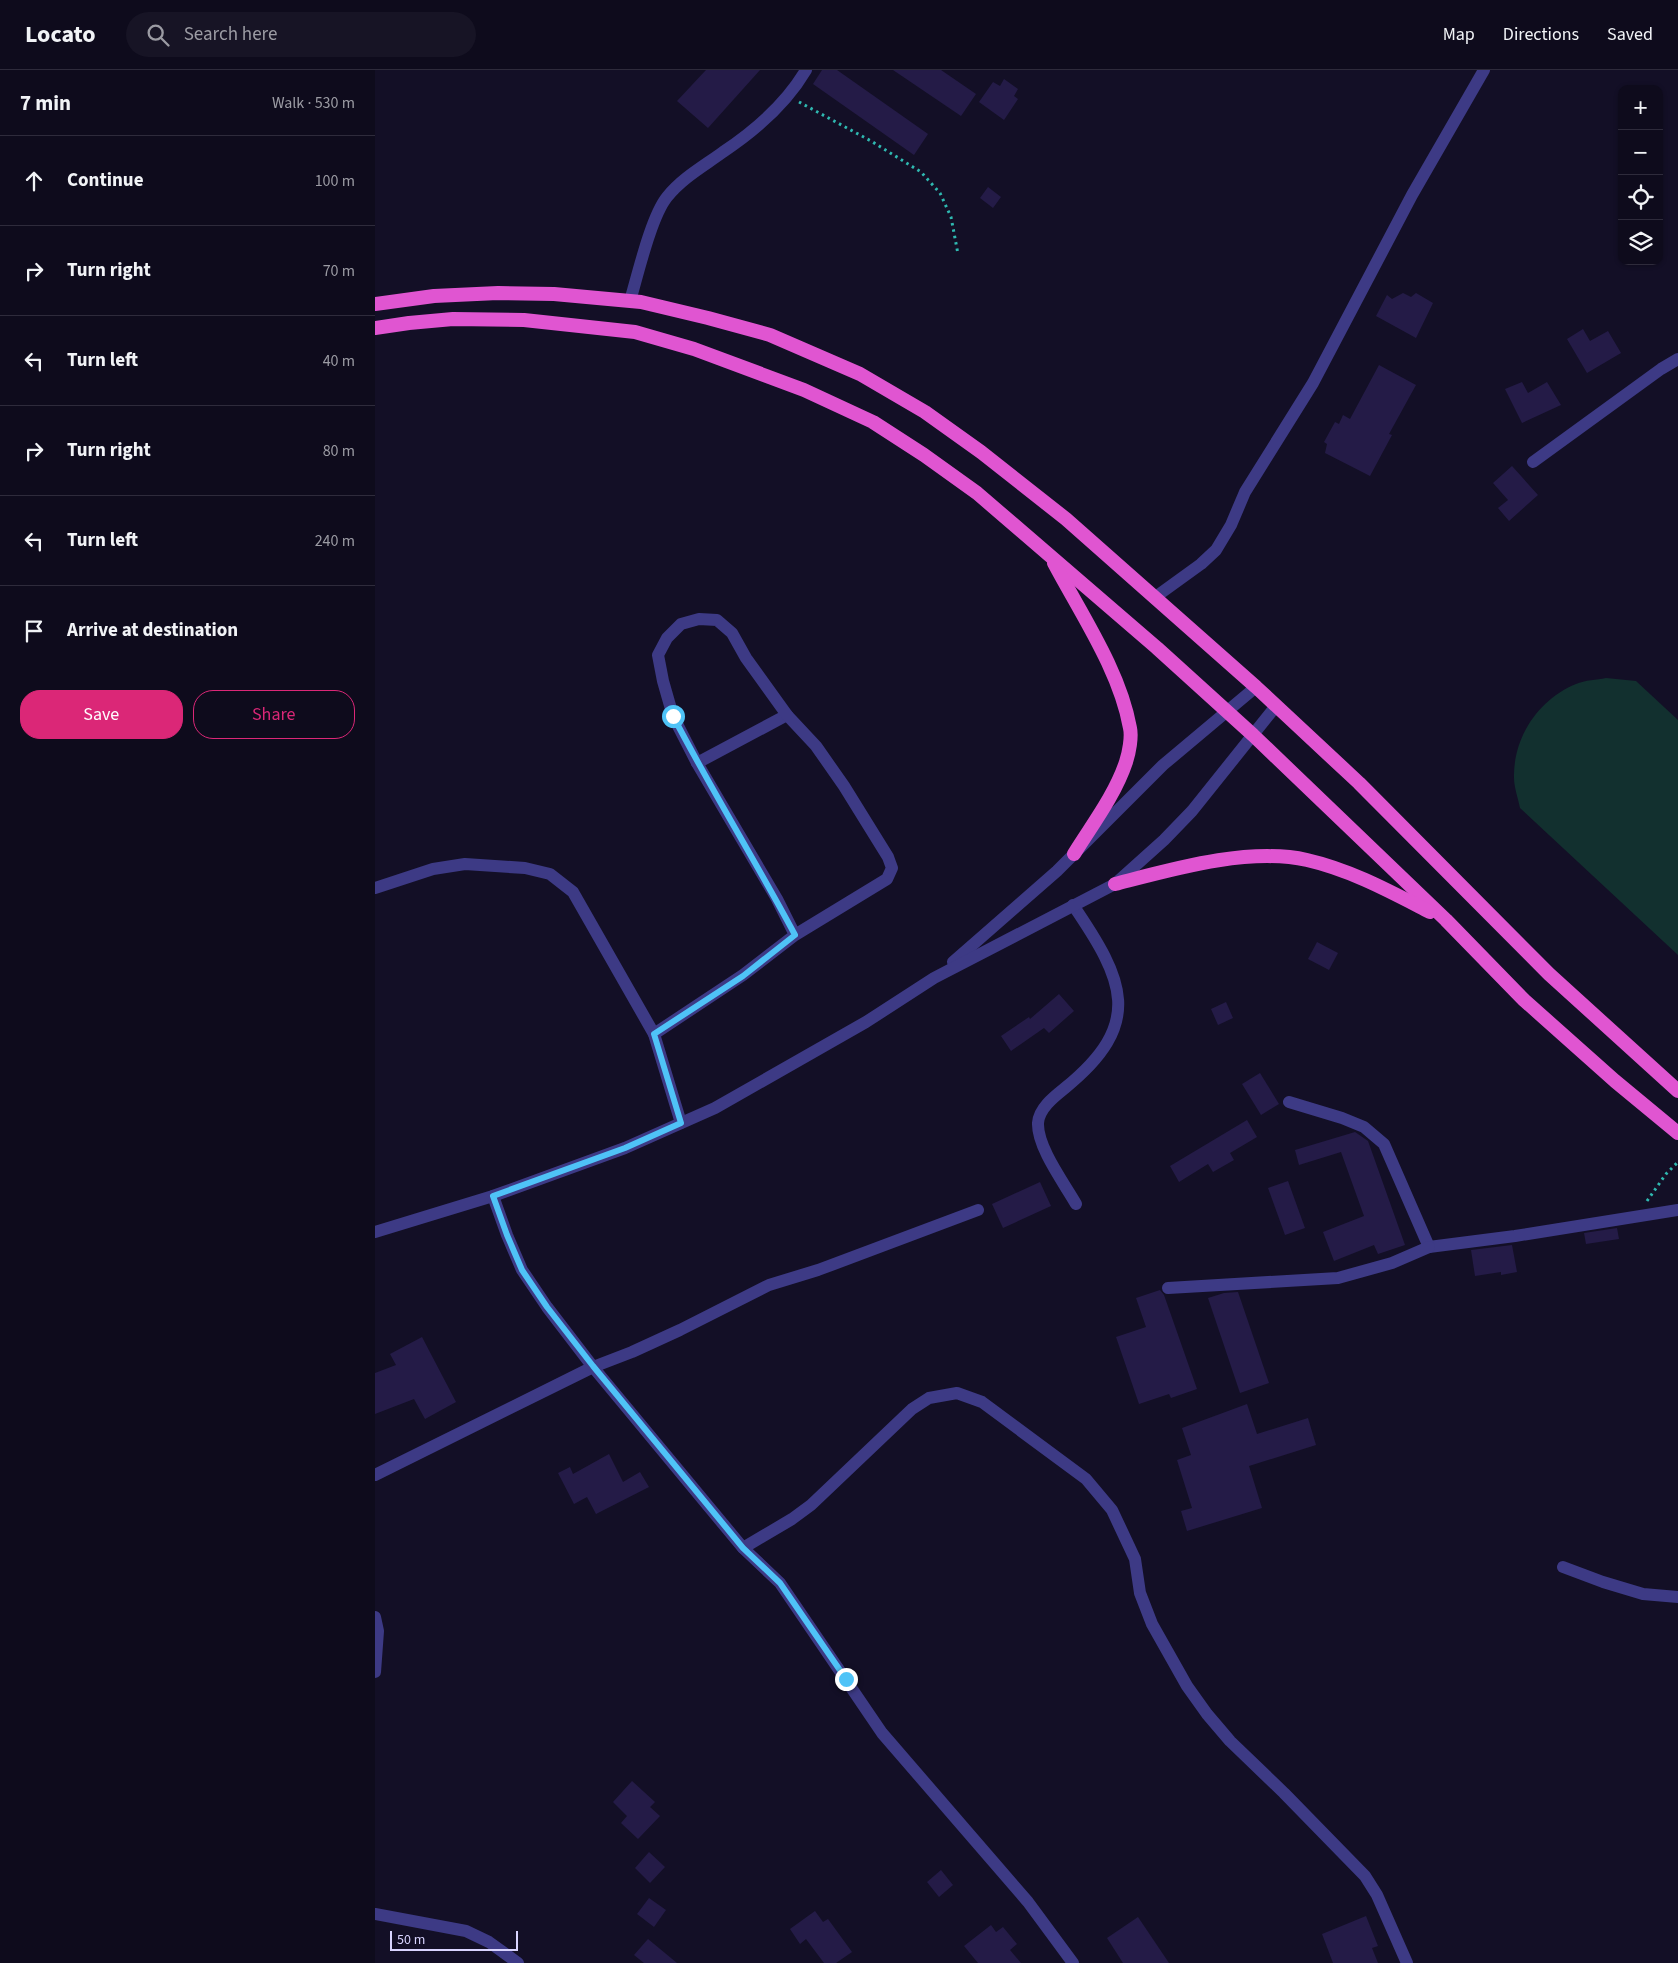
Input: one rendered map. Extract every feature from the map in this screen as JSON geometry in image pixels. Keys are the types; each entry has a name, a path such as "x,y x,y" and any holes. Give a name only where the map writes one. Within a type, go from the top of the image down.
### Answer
{"highway":[{"path":"375,304 434,296 498,293 554,294 630,301 708,318 770,335 860,374 925,412 981,452 1066,519 1256,687 1359,783 1549,974 1678,1091"},
{"path":"375,328 453,319 524,320 635,332 694,349 804,390 873,422 924,455 977,493 1227,710 1445,920 1524,1000 1615,1081 1678,1133"},
{"path":"1051,556 1110,670 1122,698 1131,730 1127,761 1116,786 1074,854"},
{"path":"1115,884 1173,869 1224,860 1268,856 1306,860 1351,874 1389,890 1445,920"}],"street":[{"path":"630,301 653,225 666,198 687,177 761,125 787,96 806,70"},
{"path":"1154,598 1201,564 1216,550 1226,534 1245,492 1313,383 1412,195 1484,70"},
{"path":"1533,462 1661,369 1678,359"},
{"path":"654,1034 743,976 795,935 887,878 892,868 888,857 844,786 816,746 787,714 746,658 732,633 717,620 699,619 681,624 667,638 658,654 673,716 697,763 777,899 795,935"},
{"path":"934,978 1010,913 1074,854 1163,765 1256,687"},
{"path":"375,1232 493,1196 625,1148 715,1108 866,1022 934,978 1115,884 1164,840 1192,811 1276,706"},
{"path":"697,763 787,714"},
{"path":"375,888 433,869 465,864 525,868 550,874 573,892 654,1034 681,1123"},
{"path":"1073,905 1107,960 1116,983 1120,1007 1115,1030 1099,1056 1044,1107 1038,1121 1039,1137 1077,1204"},
{"path":"1289,1102 1365,1127 1384,1144 1429,1247"},
{"path":"493,1196 522,1270 547,1307 593,1366 743,1548 780,1583 883,1732 1028,1902 1073,1963"},
{"path":"375,1475 593,1366 632,1352 680,1330 769,1285 818,1270 978,1210"},
{"path":"1168,1288 1338,1278 1392,1262 1429,1247 1635,1218 1678,1210"},
{"path":"743,1548 792,1519 811,1505 912,1408 929,1398 957,1393 983,1402 1086,1479 1112,1510 1135,1559 1140,1593 1152,1624 1187,1686 1230,1741 1365,1876 1377,1895 1407,1963"},
{"path":"1563,1568 1643,1594 1678,1597"},
{"path":"375,1617 378,1630 375,1672"},
{"path":"375,1914 466,1931 489,1942 518,1963"}],"path":[{"path":"787,96 921,172 940,193 951,216 958,254"},
{"path":"1635,1218 1666,1174 1678,1162"}],"green space":[{"path":"1606,678 1636,681 1678,720 1678,955 1520,808 1515,789 1515,763 1518,748 1523,734 1540,710 1563,691 1580,683"}],"building":[{"path":"706,70 760,70 708,128 677,101"},
{"path":"822,70 837,70 928,134 914,155 813,84"},
{"path":"893,70 941,70 976,94 961,116"},
{"path":"1004,79 1018,89 1014,96 1018,99 1004,120 979,102 993,82 1000,86"},
{"path":"988,187 1001,197 993,208 980,198"},
{"path":"1403,293 1411,297 1416,293 1433,303 1416,338 1376,316 1387,295 1392,299"},
{"path":"1583,329 1590,341 1608,331 1621,353 1587,373 1567,339"},
{"path":"1379,365 1416,385 1389,434 1392,435 1370,476 1325,453 1327,444 1324,442 1335,422 1339,424 1343,415 1350,419"},
{"path":"1522,382 1528,393 1547,382 1561,405 1522,423 1505,389"},
{"path":"1512,466 1538,495 1509,521 1498,508 1508,500 1493,483"},
{"path":"1317,942 1338,953 1329,970 1308,959"},
{"path":"1059,994 1074,1011 1049,1033 1044,1028 1011,1051 1001,1036 1029,1017 1030,1019"},
{"path":"1226,1002 1233,1018 1218,1025 1211,1009"},
{"path":"1260,1073 1279,1104 1261,1115 1242,1084"},
{"path":"1247,1120 1257,1137 1230,1153 1234,1160 1213,1172 1208,1164 1179,1182 1170,1166"},
{"path":"1355,1132 1368,1141 1405,1245 1378,1254 1374,1245 1334,1261 1323,1232 1364,1216 1341,1152 1299,1165 1295,1150"},
{"path":"1288,1181 1305,1228 1285,1235 1268,1188"},
{"path":"1040,1182 1051,1206 1003,1228 992,1204"},
{"path":"1617,1228 1619,1239 1586,1244 1584,1233"},
{"path":"1512,1245 1517,1272 1501,1275 1501,1272 1475,1276 1471,1250"},
{"path":"1160,1290 1164,1295 1197,1389 1171,1398 1169,1394 1139,1404 1116,1337 1146,1327 1136,1298"},
{"path":"1238,1292 1269,1383 1240,1393 1208,1298 1224,1293"},
{"path":"422,1337 456,1402 425,1419 414,1399 375,1414 375,1373 396,1365 390,1354"},
{"path":"1247,1404 1257,1434 1308,1418 1316,1445 1249,1466 1262,1508 1187,1531 1181,1511 1192,1508 1177,1460 1191,1455 1182,1428"},
{"path":"609,1454 623,1482 640,1472 649,1487 596,1514 587,1497 574,1504 558,1473 570,1467 573,1474"},
{"path":"632,1781 655,1802 650,1807 660,1816 638,1839 621,1823 627,1816 613,1802"},
{"path":"649,1852 665,1867 650,1883 635,1868"},
{"path":"941,1870 953,1885 939,1897 927,1882"},
{"path":"649,1898 666,1910 654,1927 637,1914"},
{"path":"815,1911 823,1922 828,1919 852,1952 836,1963 824,1963 806,1939 800,1944 790,1929"},
{"path":"1366,1916 1378,1946 1372,1948 1378,1963 1333,1963 1322,1934"},
{"path":"1138,1917 1169,1963 1123,1963 1107,1938"},
{"path":"991,1925 996,1932 1003,1927 1017,1944 1010,1950 1021,1963 978,1963 964,1946"},
{"path":"648,1939 677,1963 644,1963 634,1955"}],"route":[{"path":"673,716 697,763 777,899 795,935 743,976 654,1034 665,1065 681,1123 625,1148 493,1196 522,1270 547,1307 593,1366 743,1548 780,1583 846,1679"}]}
